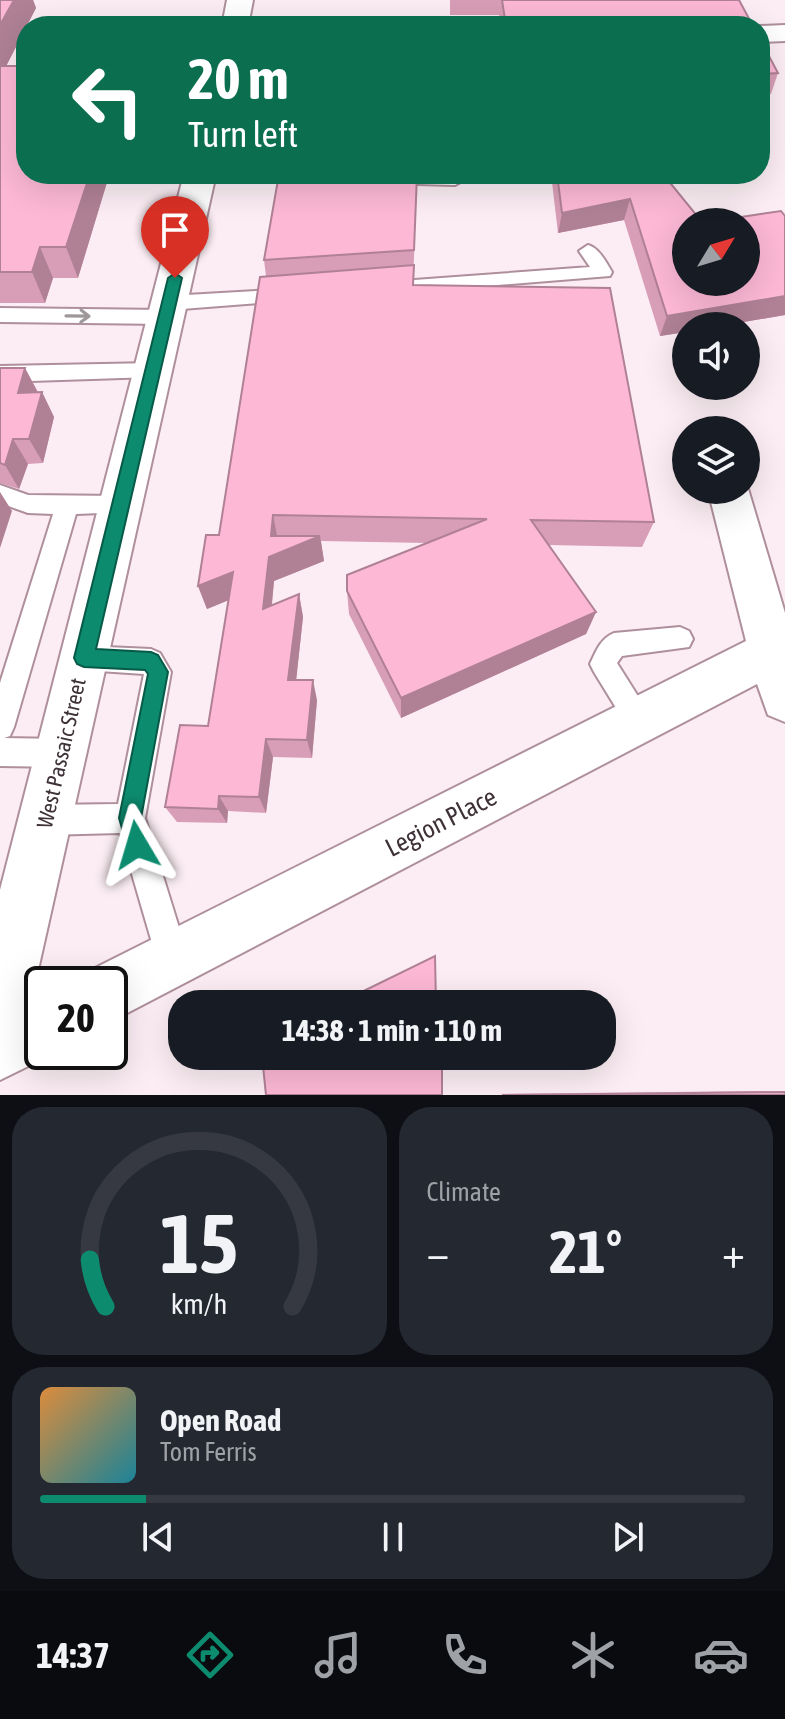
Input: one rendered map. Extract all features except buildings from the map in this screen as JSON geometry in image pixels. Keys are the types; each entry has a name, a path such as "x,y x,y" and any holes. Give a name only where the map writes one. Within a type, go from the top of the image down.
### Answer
{"main road":[{"name":"West Passaic Street","path":"0,1006 198,184"},
{"path":"733,504 779,675"},
{"name":"Legion Place","path":"128,983 639,720 779,675"},
{"path":"0,1049 24,1036"}],"lane":[{"path":"367,289 603,272 588,251"},
{"path":"0,315 167,310 306,294"},
{"path":"0,374 153,370"},
{"path":"0,494 28,504 120,505"},
{"path":"0,727 67,505"},
{"path":"639,720 603,664 614,645 680,639"},
{"path":"84,658 151,661 158,672 130,818 173,960"},
{"path":"0,752 61,753"},
{"path":"45,820 130,818"}],"route":[{"path":"137,845 130,818 158,672 151,661 84,658 175,278"}]}
